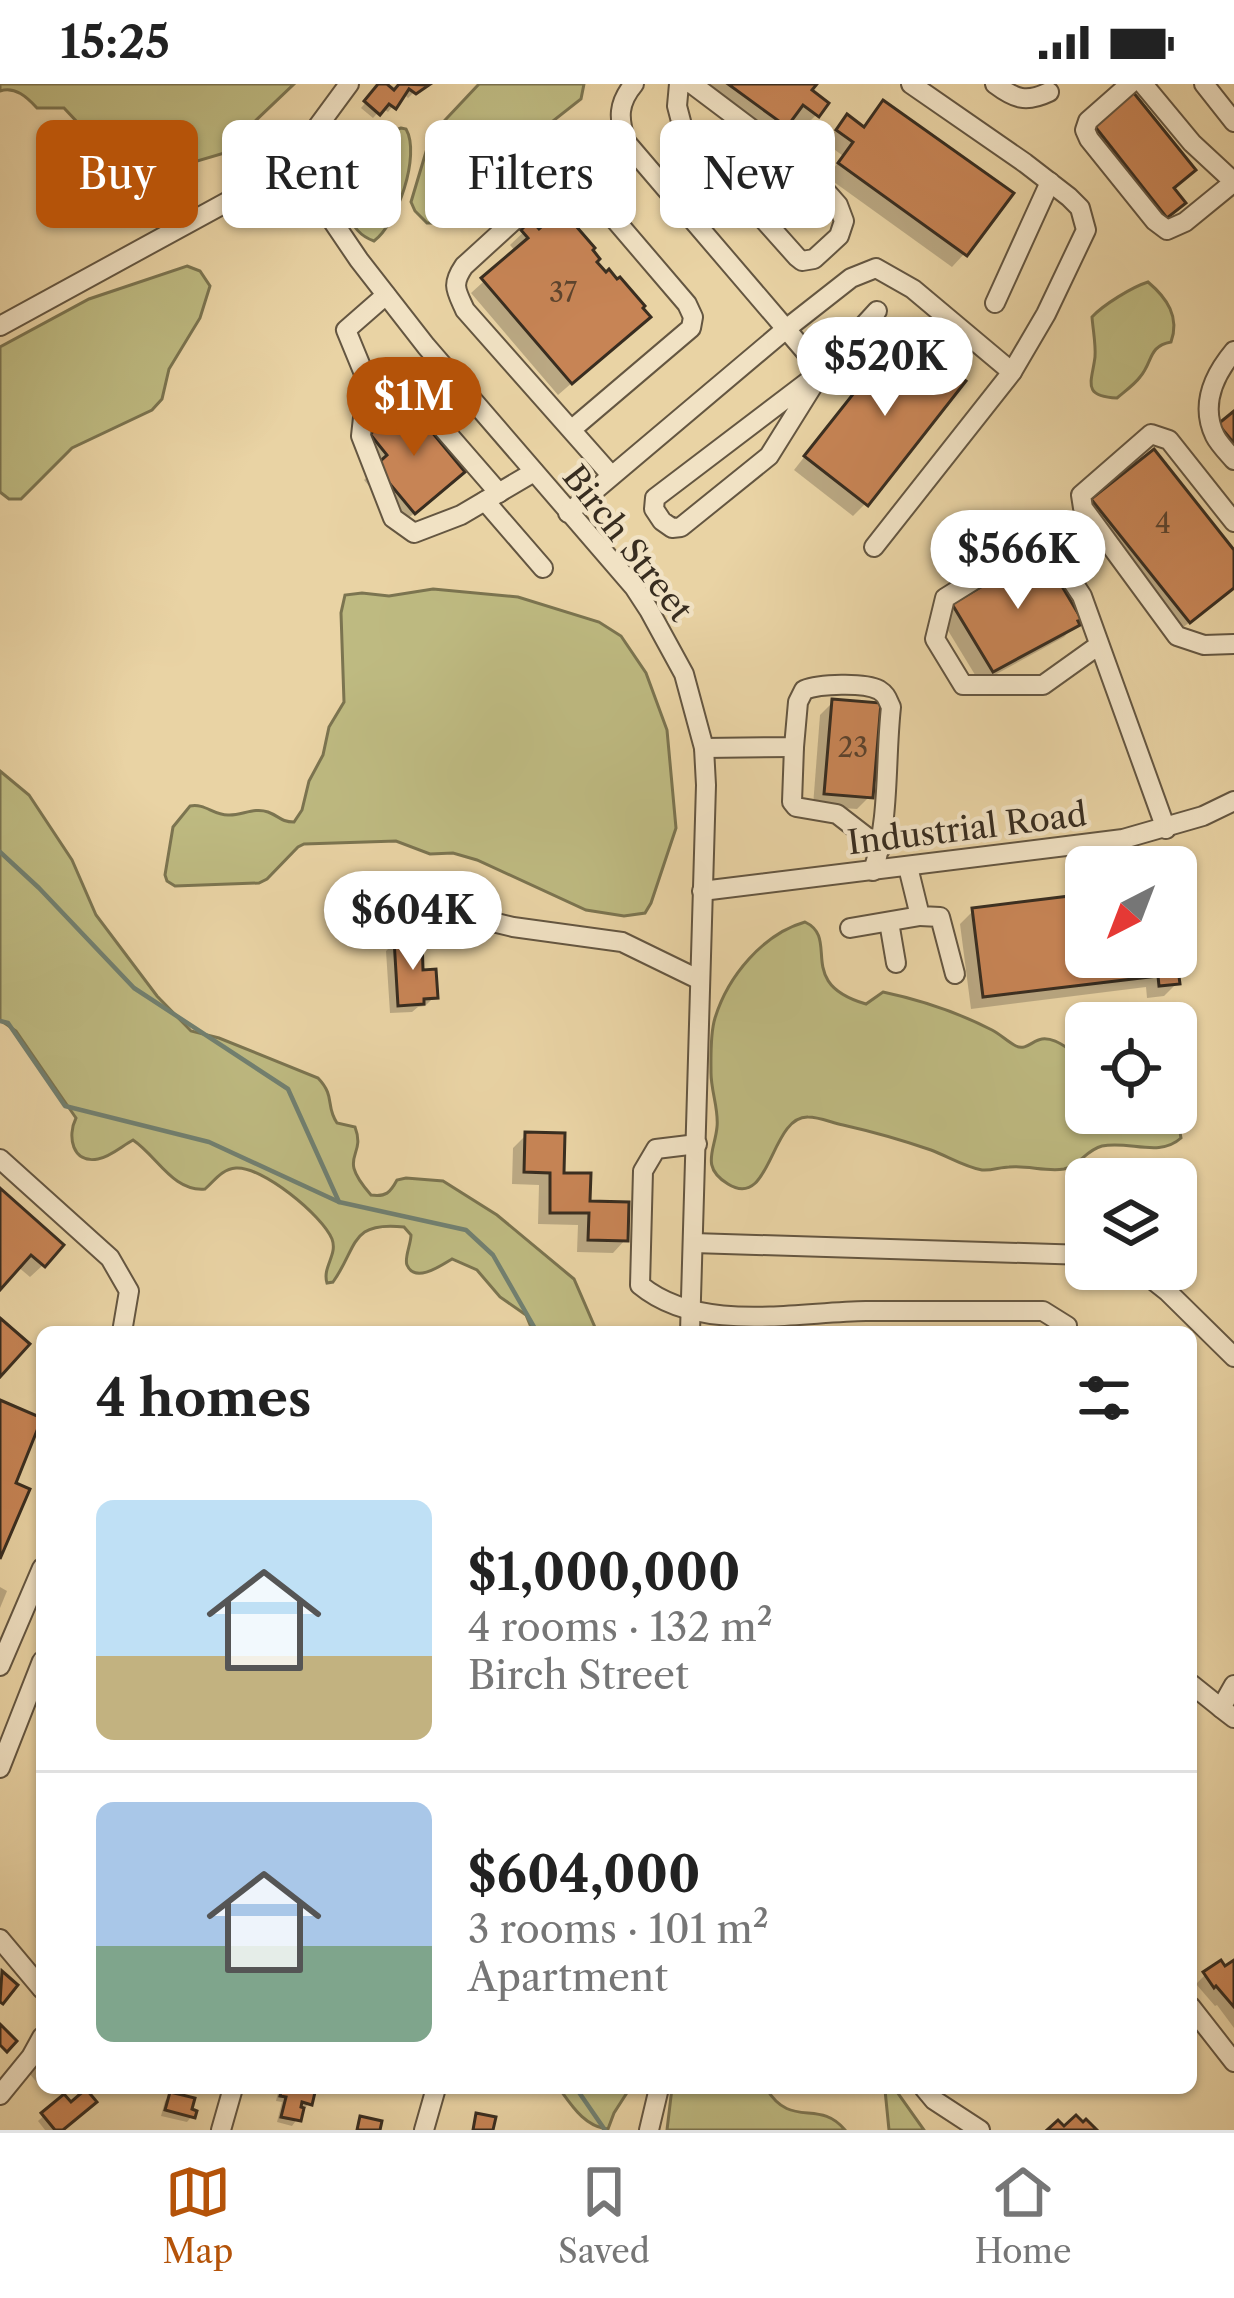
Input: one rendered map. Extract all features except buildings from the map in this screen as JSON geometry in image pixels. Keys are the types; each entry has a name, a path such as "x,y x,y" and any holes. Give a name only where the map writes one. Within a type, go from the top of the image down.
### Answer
{"street":[{"path":"322,120 349,84"},
{"path":"634,84 621,102 619,121 626,142 822,371"},
{"path":"679,84 677,106 683,129 802,261 814,259 839,236 844,221 838,205 809,172 692,84"},
{"path":"874,547 1012,373 1086,230 1079,208 1050,182 910,84"},
{"path":"995,84 1032,100 1048,92"},
{"path":"1130,84 1088,121 1085,130 1167,230 1234,182 1192,143 1143,84"},
{"path":"1204,84 1234,122"},
{"path":"571,430 691,328 694,316 581,180 569,176 555,183 464,266 455,290 465,310 571,430 611,475"},
{"path":"995,303 1050,182"},
{"path":"0,326 222,205"},
{"name":"Birch Street","path":"338,228 426,346 634,587 684,674 704,748 706,785 691,1326"},
{"path":"568,513 786,329 851,278 876,268 913,289 1012,373"},
{"path":"386,295 346,330 367,381 361,436 393,518 414,533 460,515 534,472"},
{"path":"822,371 655,498 654,509 666,525 681,526 769,456 822,371 877,310"},
{"path":"1234,351 1211,388 1209,413 1215,436 1234,460"},
{"path":"367,381 413,394 543,568"},
{"path":"1234,522 1168,440 1151,434 1081,495 1084,508 1177,636 1204,645 1234,644"},
{"path":"1099,645 1043,685 963,685 935,639 945,598 1043,537 1082,596 1166,829"},
{"path":"873,871 880,848 891,707 882,692 871,687 826,685 804,690 798,702 793,802 796,807 837,814 880,848"},
{"path":"704,748 794,747"},
{"name":"Industrial Road","path":"702,891 1123,839 1203,817 1234,801"},
{"path":"908,867 920,916"},
{"path":"422,905 513,927 622,942 700,980"},
{"path":"850,928 940,917 955,974"},
{"path":"889,922 896,963"},
{"path":"697,1144 656,1149 643,1172 640,1285 652,1294 692,1310 745,1318 845,1322 1043,1311 1067,1326"},
{"path":"0,1159 110,1258 129,1291 123,1326"},
{"path":"693,1243 1065,1255"},
{"path":"1165,1290 1234,1357"},
{"path":"0,1666 36,1582"},
{"path":"0,1768 36,1676"},
{"path":"1197,1689 1227,1713 1234,1685"},
{"path":"0,1939 36,1982"},
{"path":"1197,2015 1234,2062"},
{"path":"0,2095 36,2048"},
{"path":"221,2130 231,2094"},
{"path":"424,2130 434,2094"},
{"path":"650,2130 658,2094"},
{"path":"929,2094 980,2130"}],"shaded area":[{"path":"0,84 294,84 256,120 222,120 222,154 198,161 198,120 75,120 64,108 37,108 16,91 0,91"},
{"path":"479,84 584,84 581,99 554,120 445,120"},
{"path":"401,128 406,129 411,155 401,196"},
{"path":"425,155 425,221 411,202"},
{"path":"356,228 386,228 374,241"},
{"path":"187,266 200,271 210,286 200,318 169,369 162,399 152,410 72,448 21,499 9,499 0,492 0,347 89,299"},
{"path":"1148,282 1170,309 1171,342 1155,351 1140,377 1117,398 1098,394 1091,386 1092,317"},
{"path":"433,589 518,597 599,622 621,636 646,673 667,730 676,828 645,913 624,916 586,910 477,860 453,853 430,854 396,841 304,844 259,883 175,886 167,881 173,827 190,806 228,815 263,811 294,822 302,810 329,727 344,702 341,613 345,595 389,596"},
{"path":"0,771 29,795 72,860 96,915 157,996 191,1031 318,1078 337,1123 355,1127 358,1145 353,1164 371,1195 387,1193 397,1180 406,1178 443,1181 497,1215 574,1279 594,1326 531,1326 526,1315 500,1297 477,1270 452,1259 416,1273 406,1262 411,1235 404,1227 386,1226 364,1233 333,1282 327,1283 333,1245 326,1229 290,1194 261,1175 236,1168 205,1189 194,1188 174,1179 133,1140 98,1159 82,1157 72,1140 76,1118 16,1031 0,1020"},
{"path":"805,922 815,930 825,973 844,995 866,1004 883,992 952,1012 1020,1047 1042,1039 1065,1047 1065,1134 1180,1134 1181,1138 1163,1147 1102,1146 1082,1158 1065,1158 1064,1169 982,1170 899,1140 808,1117 795,1121 786,1131 753,1185 742,1189 728,1184 714,1171 711,1158 717,1121 711,1073 715,1018 738,972 761,947"},
{"path":"564,2094 626,2094 608,2129 586,2120"},
{"path":"671,2094 771,2094 785,2108 825,2116 845,2130 667,2130"},
{"path":"885,2094 898,2094 924,2130 889,2130"}],"waterway":[{"path":"0,852 134,988 288,1089 339,1202"},
{"path":"0,1021 8,1023 65,1106 209,1142 339,1202 466,1230 493,1255 534,1326"},
{"path":"580,2094 605,2130"}]}
